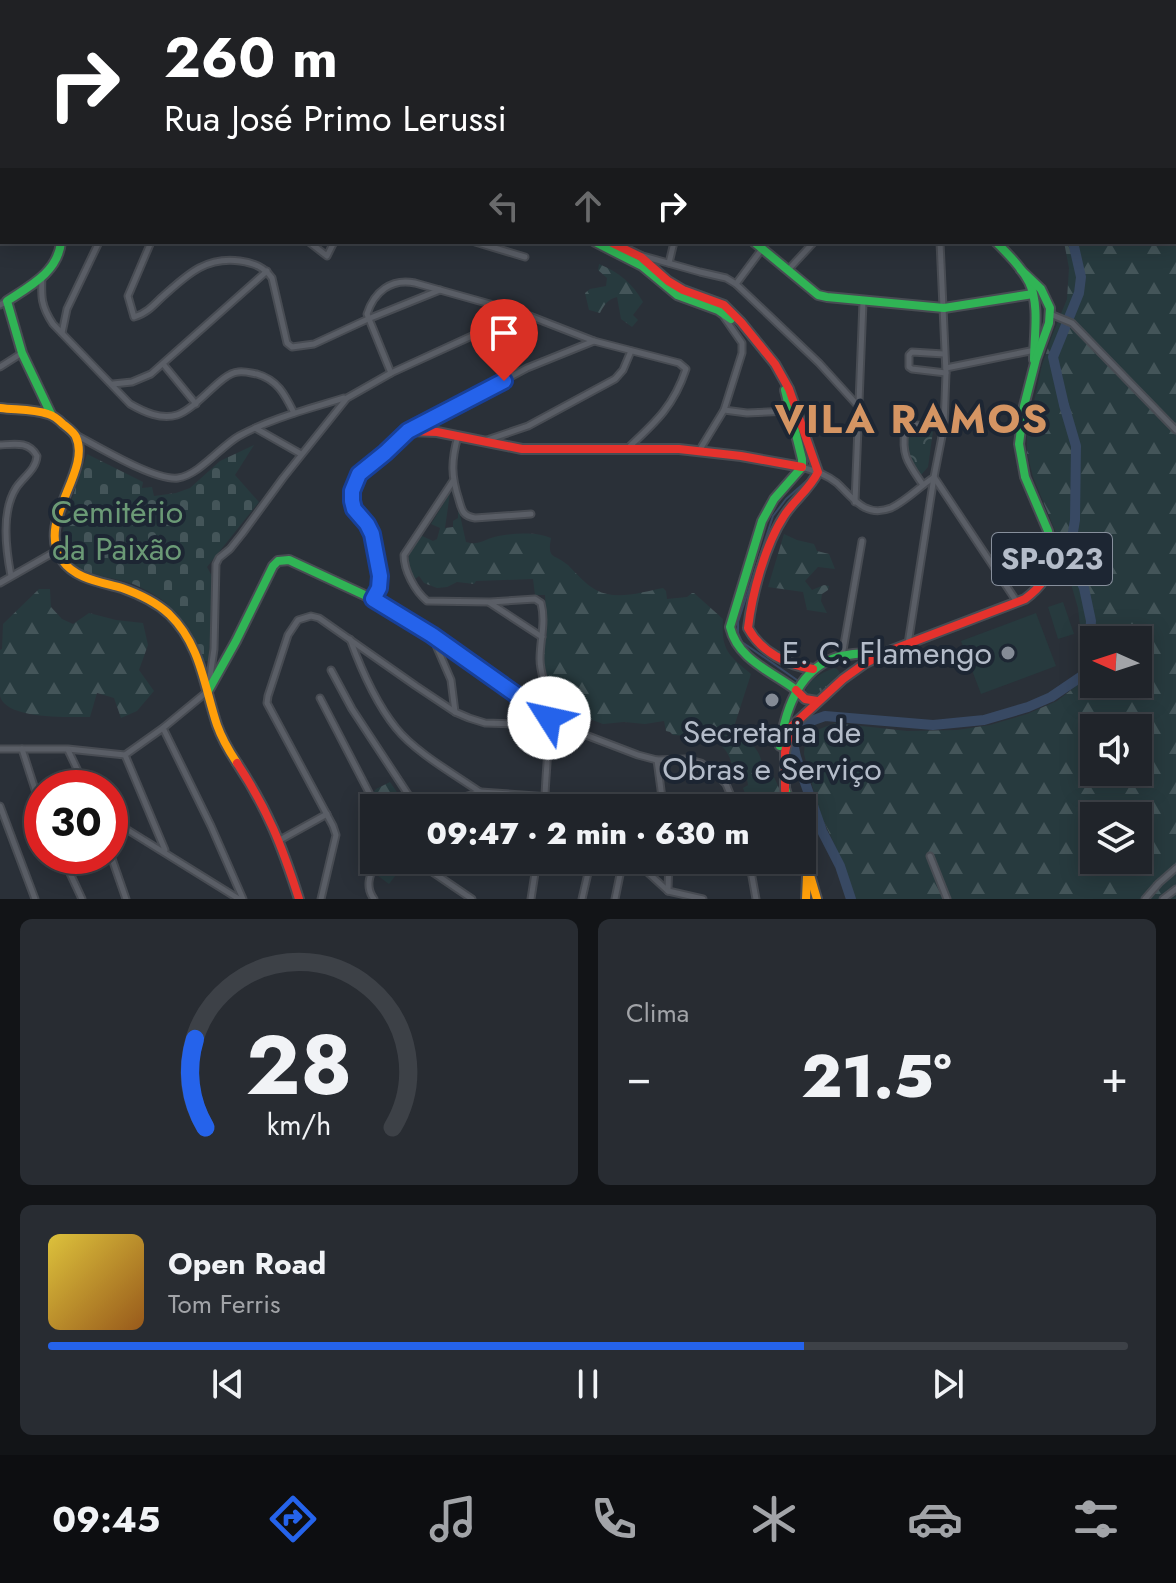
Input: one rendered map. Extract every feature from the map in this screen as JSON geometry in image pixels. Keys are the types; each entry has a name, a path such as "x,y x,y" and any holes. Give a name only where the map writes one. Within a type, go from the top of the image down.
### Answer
{"street":[{"path":"61,244 58,259 42,276 4,303 22,353 51,414 75,435 156,475 179,478 255,428 347,398 391,373 522,313"},
{"path":"62,333 67,309 98,244"},
{"path":"150,244 128,296 134,317 147,311 193,271 209,263 241,261 267,271 272,278 287,343 292,347 314,344 441,290"},
{"path":"312,244 327,256 333,244"},
{"path":"482,244 525,257"},
{"path":"600,244 635,257 726,278 736,284 819,363 859,407"},
{"path":"613,244 668,281 741,322 781,373 800,415 818,472 814,482 782,519 773,539 748,619 748,628 758,643 793,665 813,669"},
{"path":"669,263 674,244"},
{"path":"757,244 818,295 944,308 1033,294 1044,296"},
{"path":"788,270 812,244"},
{"path":"907,645 944,426 946,370 940,244"},
{"name":"SP-023","path":"785,790 785,752 791,727 843,679 889,651 1018,603 1041,586 1051,565 1050,537 1020,459 1020,428 1037,350 1050,316 1044,296 1033,279 998,244"},
{"path":"736,284 763,248"},
{"name":"SP-023","path":"1021,270 1033,294 1037,350"},
{"path":"112,384 142,379 164,365 267,271"},
{"path":"42,276 41,298 45,311 130,404 158,416 179,414 237,371 263,376 276,383 294,413"},
{"path":"391,373 367,314 389,284 409,282 522,313 594,341 679,363 686,369 668,409 627,449"},
{"path":"855,502 863,302"},
{"path":"699,451 724,410 742,348 719,307"},
{"path":"719,307 741,329 784,388 802,459 802,467 775,499 762,521 730,627 734,644 740,652 785,680 805,699 817,701"},
{"path":"1034,316 1041,321 1050,316 1072,323 1176,430"},
{"path":"373,599 379,588 380,576 372,534 354,509 352,501 352,491 359,474 408,431 527,368 594,341"},
{"path":"944,354 912,352 909,367 946,370 1037,350"},
{"path":"484,441 528,426 615,379 623,370 631,351"},
{"path":"0,367 22,353"},
{"path":"164,365 196,404"},
{"path":"208,691 214,649 216,564 347,398"},
{"path":"0,408 51,414"},
{"path":"724,410 747,413 790,411"},
{"path":"923,485 904,455 905,431 911,425 944,426"},
{"path":"255,428 301,454"},
{"path":"408,431 439,431 520,449 699,451 802,467 835,482 866,509 877,511 900,503 934,477"},
{"path":"75,435 78,444 76,464 56,521 57,550 78,574 138,595 174,618 194,653 208,691 211,710 228,750 265,807 280,840 299,899"},
{"path":"459,435 454,452 453,481 463,512 470,518 531,514"},
{"path":"0,445 21,443 29,446 37,456 36,465 16,488 9,505 7,541 11,576"},
{"path":"934,477 1018,603"},
{"path":"453,481 403,559 416,589 423,599 432,603 539,600 543,637 541,667 549,721 545,794"},
{"path":"0,512 9,505"},
{"path":"843,679 847,668 842,656 862,541"},
{"path":"0,583 57,550"},
{"path":"0,749 68,749 125,755 208,691 273,566 278,561 289,560 373,599 432,635 549,721 638,755 657,760 686,759 701,763 726,784 730,794"},
{"path":"490,602 543,637"},
{"path":"321,899 336,835 267,703 288,635 298,620 311,616 319,618 455,712 477,722 549,721"},
{"path":"432,635 451,680 455,712"},
{"path":"350,638 365,675 397,729 481,792"},
{"name":"SP-023","path":"786,794 779,755 781,735 796,690 813,669 830,659 889,651"},
{"path":"331,670 352,709 408,794"},
{"path":"320,698 370,794"},
{"path":"163,728 211,826 241,899"},
{"path":"22,749 28,770"},
{"path":"68,749 78,770"},
{"path":"125,755 166,852"},
{"path":"657,760 664,794"},
{"path":"474,794 513,794"},
{"path":"0,806 35,899"},
{"path":"280,840 327,814"},
{"path":"128,830 241,899"},
{"path":"930,856 947,899"},
{"path":"1145,899 1176,868"},
{"path":"70,874 82,899"},
{"path":"117,874 126,899"},
{"path":"372,874 368,885 374,899"},
{"path":"435,874 472,899"},
{"path":"531,899 535,874"},
{"path":"582,899 586,874"},
{"path":"615,899 620,874"},
{"path":"649,874 668,891 703,899"},
{"path":"668,891 669,874"},
{"path":"752,874 756,899"},
{"path":"806,874 806,899"},
{"path":"810,874 817,899"},
{"path":"1163,899 1176,889"}],"green space":[{"path":"1064,244 1176,244 1176,899 856,899 819,811 804,754 805,743 812,732 835,723 907,731 957,730 990,725 1057,701 1080,683 1080,698 1152,698 1152,626 1080,626 1078,608 1057,535 1033,477 1027,453 1027,434 1042,365 1067,299 1069,268"},
{"path":"599,264 625,279 643,302 633,315 638,320 632,327 621,319 617,297 611,299 600,313 589,310 585,293 606,286 607,278 598,270"},
{"path":"910,429 933,431 928,467 921,475 904,449"},
{"name":"Cemitério da Paixão","path":"254,445 235,475 259,502 207,567 213,578 209,661 202,661 182,623 163,600 133,584 90,573 72,563 65,555 62,544 64,525 87,454 143,482 142,488 152,487 154,496 190,488 220,461"},
{"path":"450,493 445,528 453,527 453,521 458,518 458,506 466,542 476,543 513,534 545,536 551,538 551,553 596,590 620,595 663,588 667,599 694,593 723,619 723,638 728,651 751,674 733,730 737,737 755,748 767,777 774,777 782,794 745,794 743,788 748,785 747,779 733,770 725,749 710,741 673,735 666,731 664,721 603,724 571,712 553,713 544,677 543,655 547,632 545,595 535,595 533,579 476,581 474,584 457,582 437,588 424,583 419,576 415,579 409,561 410,552 420,535 433,541 437,539 440,528 431,524"},
{"path":"784,534 814,544 817,551 829,554 835,569 818,567 805,581 812,590 829,586 822,594 821,601 827,613 807,610 803,592 768,587"},
{"path":"39,589 50,589 51,607 62,619 73,624 89,613 143,623 148,645 139,670 154,691 137,711 121,718 114,698 97,693 90,717 40,716 5,704 0,696 3,624"},
{"path":"1063,602 1074,634 1058,639 1048,607"},
{"name":"E. C. Flamengo","path":"1036,613 1056,666 981,694 961,641"},
{"path":"834,668 840,673 813,699 805,694 812,680"},
{"path":"390,782 398,794 372,794"},
{"path":"377,874 396,874 389,884"}],"waterway":[{"path":"851,899 840,866 822,831 796,757 793,743 799,732 811,721 825,716 933,725 984,720 1051,697 1082,676 1088,663 1091,621 1071,544 1075,520 1076,446 1053,357 1079,293 1081,277 1073,244"},
{"path":"797,680 742,642 738,622 773,516 786,499 812,476"}],"traffic: fast":[{"path":"51,414 22,353 7,301 49,270 61,244"},
{"path":"599,244 642,266 677,295 718,310 731,319"},
{"path":"756,244 818,295 827,297 944,308 1033,294"},
{"path":"998,244 1022,271 1032,291 1035,310 1034,360"},
{"path":"1021,270 1041,289 1050,308 1049,323 1024,406 1019,444 1025,477 1048,531 1052,553"},
{"path":"785,390 802,467"},
{"path":"796,690 748,656 740,648 730,627 762,521 774,499 802,467"},
{"path":"208,691 278,561 289,560 373,599 379,575 371,532"},
{"path":"780,746 789,707 801,683 810,674 820,665 838,657 882,652"},
{"path":"785,788 787,794"}],"traffic: slow":[{"path":"0,408 50,415 75,435 79,450 77,465 55,530 56,545 62,560 81,576 147,599 180,626 195,652 219,730 237,763"},
{"path":"810,874 817,899"},
{"path":"806,899 807,876"}],"traffic: jam":[{"path":"614,244 641,257 683,290 724,305 775,364 789,389 818,472 784,516 771,541 756,585 748,628 760,644 776,656 813,669"},
{"path":"371,532 352,503 353,484 361,472 408,431 437,432 522,449 679,449 802,467"},
{"path":"785,790 785,752 791,727 843,679 889,651 1025,599 1044,579 1052,553"},
{"path":"796,690 805,699 817,701"},
{"path":"237,763 273,829 299,899"}],"place":[{"name":"E. C. Flamengo","path":"1008,653"},
{"name":"Secretaria de Obras e Serviço","path":"772,700"}],"district":[{"name":"VILA RAMOS","path":"912,419"}],"route":[{"path":"504,381 408,431 359,474 352,491 352,501 354,509 372,534 380,576 379,588 373,599 432,635 549,718"}]}
